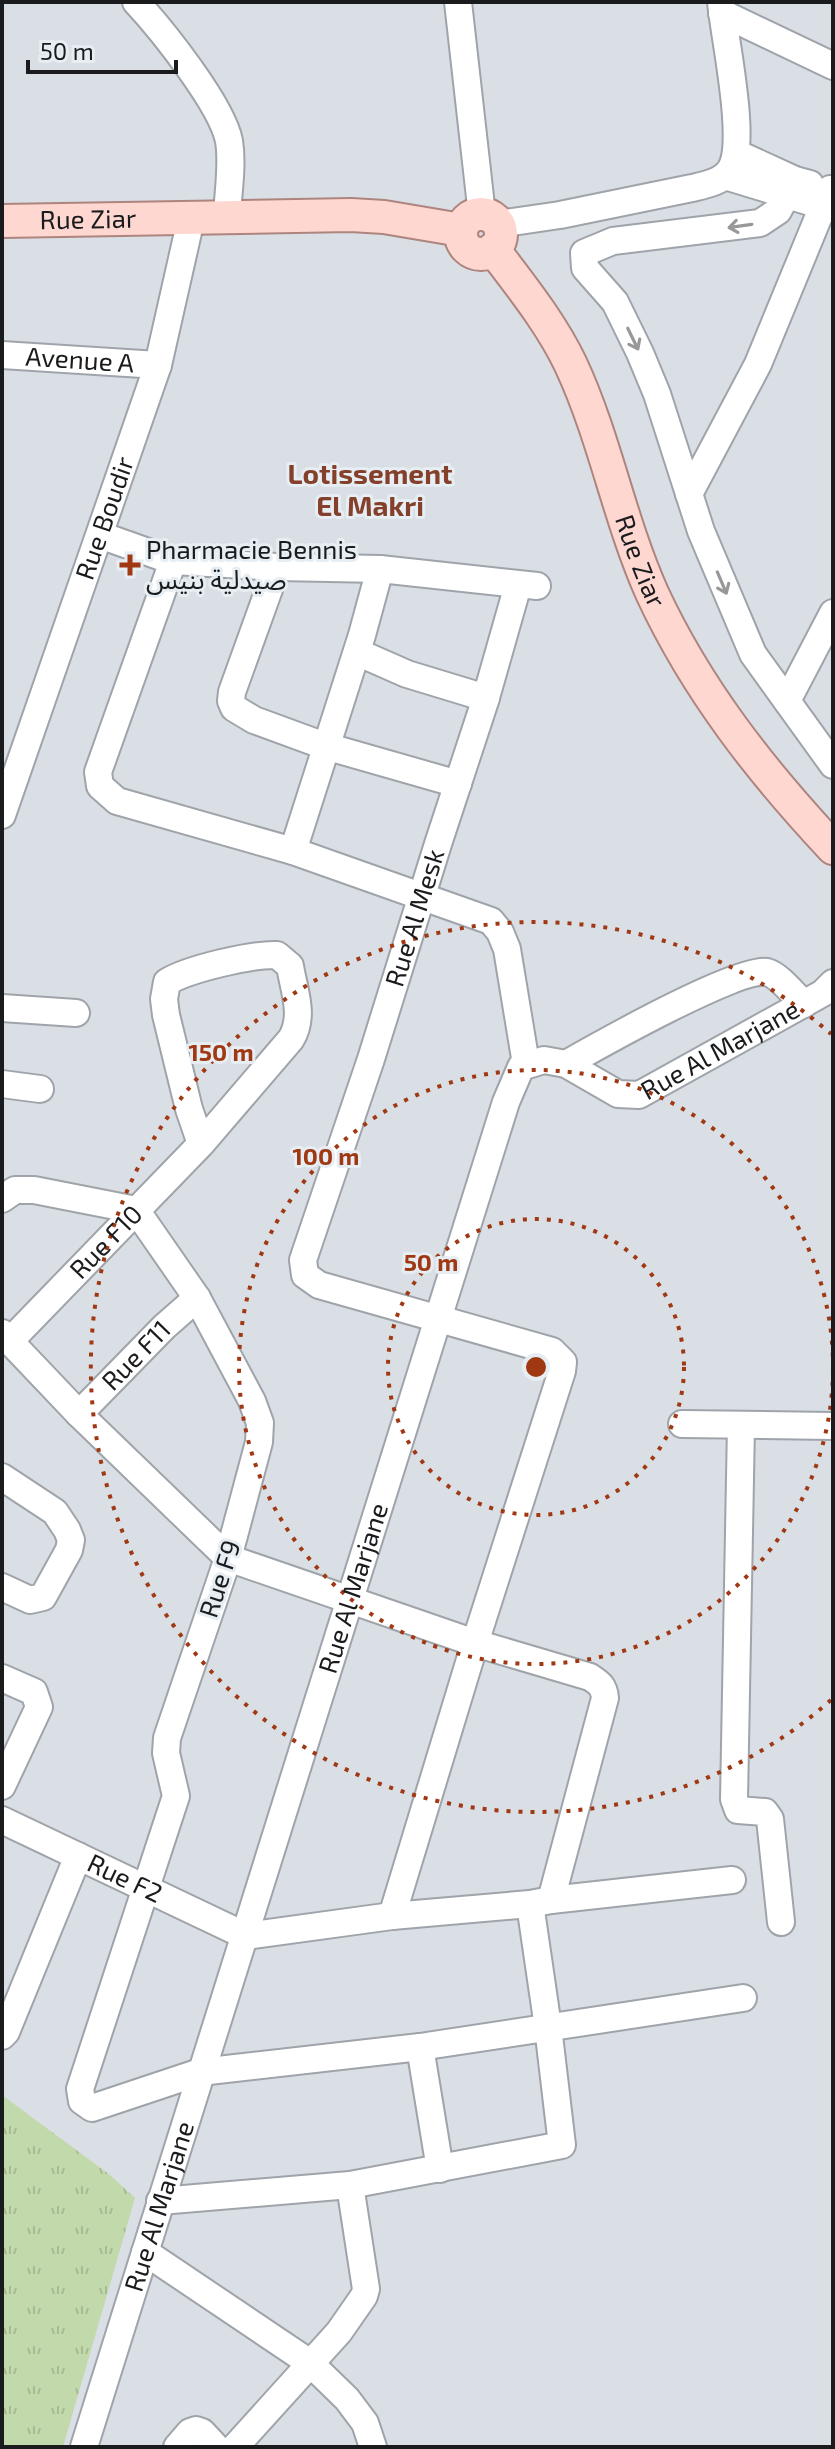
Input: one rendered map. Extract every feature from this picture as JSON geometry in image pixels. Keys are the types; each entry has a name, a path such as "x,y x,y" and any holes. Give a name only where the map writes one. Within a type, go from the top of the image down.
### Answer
{"main road":[{"name":"Rue Ziar","path":"2,221 227,216 384,217 484,229 569,362 652,592 683,653 737,738 833,848"}],"street":[{"path":"136,2 161,15 224,125 230,151 227,216"},
{"path":"458,2 484,229 711,183 730,164 737,138 722,8"},
{"path":"722,8 833,66"},
{"path":"692,503 764,367 800,286 826,216 791,187 730,164"},
{"path":"791,187 774,216 760,223 613,241 584,253 583,259 585,268 615,302 640,353 657,394 692,503 743,634 753,654 833,765"},
{"name":"Rue Boudir","path":"2,815 158,365 191,219"},
{"name":"Avenue A","path":"2,355 158,365"},
{"path":"100,535 173,561 380,569 357,652 293,851"},
{"path":"173,561 98,772 100,786 117,801 293,851 486,917 500,932 512,976 526,1064"},
{"path":"277,567 232,692 232,705 254,720 325,746 458,784"},
{"name":"Rue Al Mesk","path":"380,569 528,586 486,698 302,1268 311,1282 439,1319"},
{"path":"787,701 833,613"},
{"path":"357,652 407,674 486,698"},
{"name":"Rue F10","path":"6,1337 201,1144 244,1096 298,1027 290,966 277,955 188,972 167,982 164,999 166,1015 189,1109 201,1144"},
{"path":"566,1064 695,997 757,972 771,974 804,1004"},
{"name":"Rue Al Marjane","path":"84,2447 506,1102 519,1069 544,1060 566,1064 618,1094 639,1095 804,1004 833,983"},
{"path":"2,1008 76,1013"},
{"path":"2,1084 40,1089"},
{"path":"2,1199 15,1190 34,1190 136,1210"},
{"name":"Rue F9","path":"136,1210 197,1298 252,1401 260,1423 259,1442 228,1558 167,1738 166,1753 176,1796 80,2089 82,2101 92,2108 200,2072"},
{"name":"Rue F11","path":"79,1414 164,1327 197,1298"},
{"path":"392,1916 563,1362 552,1351 439,1319"},
{"path":"6,1337 79,1414 228,1558 350,1602 590,1677 604,1689 605,1698 540,1902 548,2027 562,2145 350,2185 160,2201"},
{"path":"682,1424 833,1426"},
{"path":"741,1425 734,1799 738,1810 765,1812 770,1819 781,1922"},
{"path":"2,1477 55,1512 71,1540 48,1593 43,1597 30,1600 2,1587"},
{"path":"2,1678 34,1692 39,1707 2,1786"},
{"name":"Rue F2","path":"2,1820 246,1936"},
{"path":"2,2036 78,1856"},
{"path":"246,1936 392,1916 732,1880"},
{"path":"200,2072 420,2047 743,1998"},
{"path":"420,2047 440,2169"},
{"path":"235,2447 339,2332 364,2296 366,2289 350,2185"},
{"path":"145,2252 310,2363 347,2399 365,2423 373,2447"},
{"path":"177,2447 190,2432 196,2430 216,2447"}],"green space":[{"path":"2,2095 110,2175 135,2198 63,2447 2,2447"}],"place":[{"name":"Pharmacie Bennis صيدلية بنيس","path":"130,565"}],"district":[{"name":"Lotissement El Makri","path":"370,490"}]}
